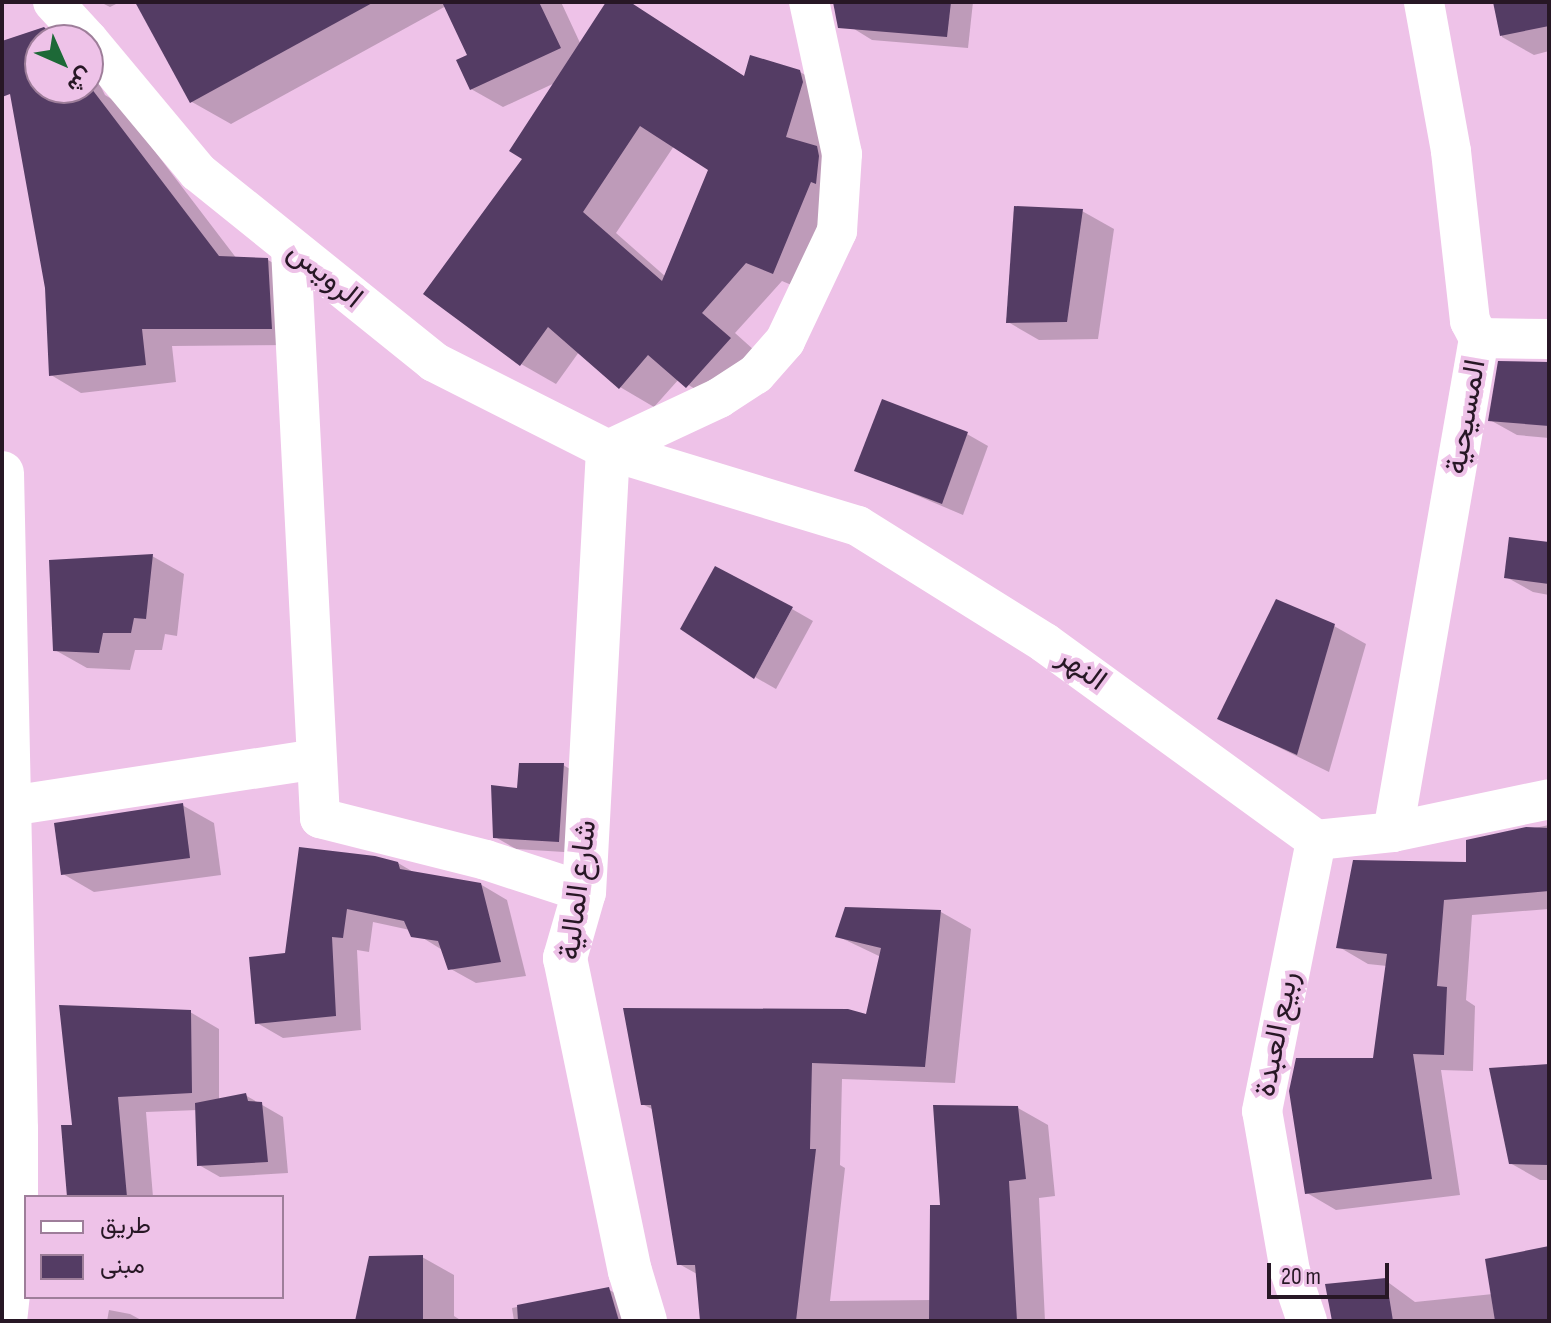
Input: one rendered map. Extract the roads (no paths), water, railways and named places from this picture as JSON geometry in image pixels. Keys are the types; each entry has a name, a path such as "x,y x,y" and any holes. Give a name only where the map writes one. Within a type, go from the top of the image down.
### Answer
{"street":[{"name":"الرويس","path":"53,2 73,24"},
{"path":"608,450 719,398 756,374 785,341 837,231 842,154 809,2"},
{"name":"المسيحية","path":"1393,832 1479,338 1470,321 1451,151 1424,2"},
{"name":"الرويس","path":"104,59 198,172 434,362 608,450"},
{"path":"291,249 320,818 486,860 584,892"},
{"path":"1479,338 1549,339"},
{"name":"النهر","path":"608,450 858,526 1045,643 1316,840"},
{"name":"شارع المالية","path":"608,450 584,892 565,958 630,1271 645,1321"},
{"path":"2,473 10,806 9,1194 5,1321"},
{"path":"10,806 316,759"},
{"path":"1316,840 1393,832 1549,799"},
{"name":"ربيع العبدة","path":"1307,1321 1290,1271 1262,1111 1316,840"}]}
